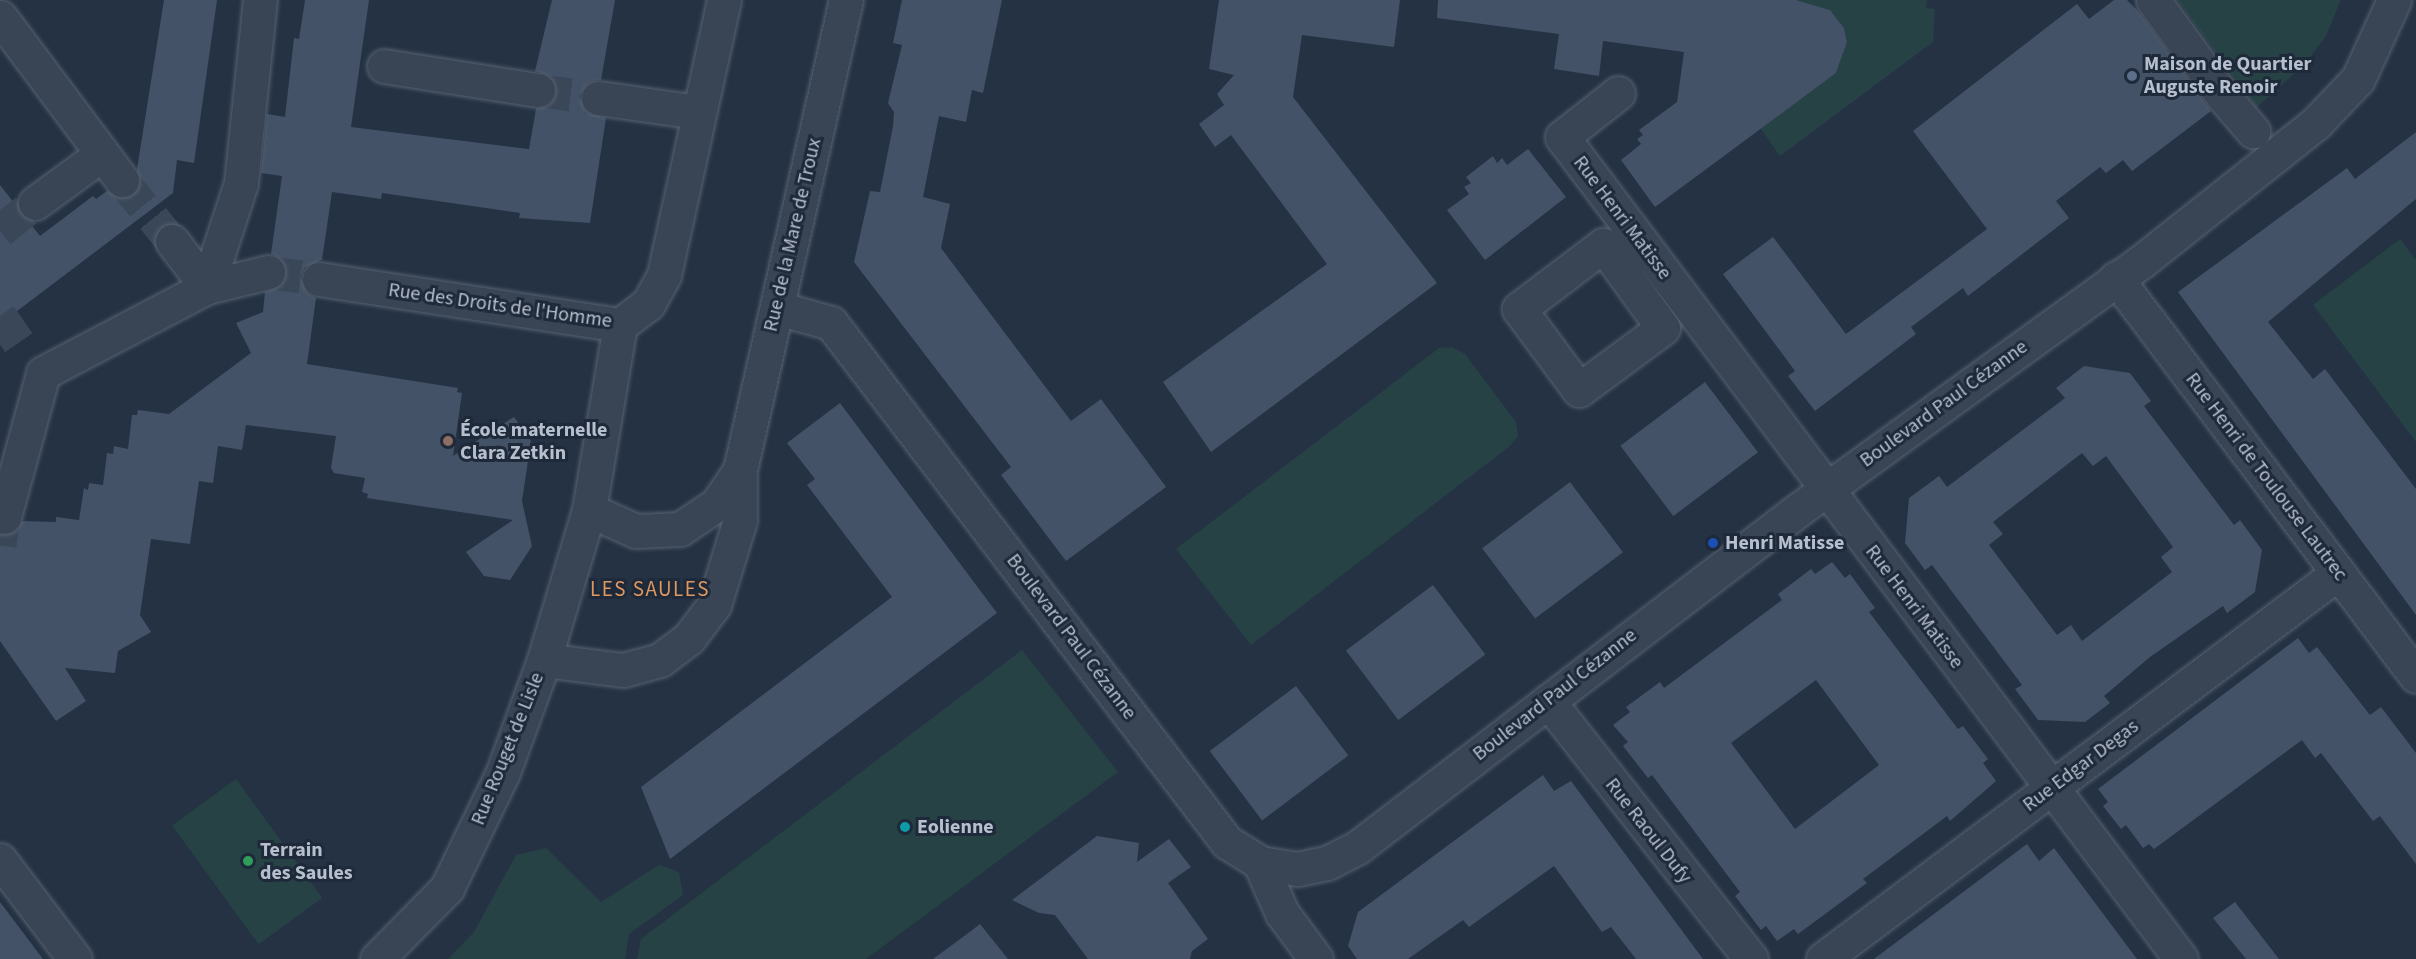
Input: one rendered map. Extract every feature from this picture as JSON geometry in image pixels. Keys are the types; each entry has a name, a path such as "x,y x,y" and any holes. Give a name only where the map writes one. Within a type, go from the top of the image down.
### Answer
{"street":[{"path":"207,287 241,183 260,0"},
{"name":"Rue des Droits de l'Homme","path":"319,279 620,325 648,304 664,275 724,0"},
{"name":"Rue de la Mare de Troux","path":"544,660 623,670 660,660 689,638 714,605 740,520 740,470 846,0"},
{"path":"2153,0 2222,95 2253,131"},
{"name":"Boulevard Paul Cézanne","path":"777,308 831,323 1227,842 1260,862 1298,869 1327,862 1358,847 1826,491 2116,278 2315,124 2358,79 2394,0"},
{"path":"0,17 122,180"},
{"path":"384,66 538,90"},
{"name":"Rue Henri Matisse","path":"1618,93 1562,137 1826,491 2181,959"},
{"path":"598,98 698,112"},
{"path":"34,203 102,154"},
{"path":"172,241 207,287"},
{"path":"4,517 43,373 207,287 268,272"},
{"name":"Rue Henri de Toulouse Lautrec","path":"2116,278 2416,675"},
{"name":"Rue Rouget de Lisle","path":"377,959 447,888 503,772 544,660 589,510 620,325"},
{"name":"Rue de la Mare de Troux","path":"589,510 636,531 680,529 717,504 740,470"},
{"name":"Rue Edgar Degas","path":"1822,959 2338,573"},
{"name":"Rue Raoul Dufy","path":"1548,701 1751,959"},
{"path":"0,860 75,959"},
{"path":"1260,862 1282,913 1316,959"}],"green space":[{"path":"1796,0 1927,0 1926,8 1935,9 1933,42 1780,156 1760,128 1836,73 1847,42 1844,28 1830,10"},
{"path":"2177,0 2341,0 2326,36 2305,64 2256,108"},
{"path":"2400,239 2416,260 2416,442 2313,305"},
{"path":"1452,347 1465,354 1516,422 1518,436 1510,446 1251,645 1176,549 1439,348"},
{"path":"1022,650 1118,772 866,959 637,959 641,939"},
{"name":"Terrain des Saules","path":"236,779 322,898 258,944 172,825"},
{"path":"546,848 601,902 659,865 679,872 683,895 629,934 625,959 448,959 474,932 516,855"}],"building":[{"path":"164,0 217,0 194,163 177,160 173,193 0,324 0,185 40,236 93,196 96,199 107,191 124,199 134,195 139,187 137,169"},
{"path":"305,0 369,0 351,127 529,149 536,109 552,102 557,92 550,76 535,71 552,0 615,0 601,80 590,81 579,96 586,112 606,118 590,223 519,218 520,213 382,193 381,199 332,192 322,260 305,267 300,277 307,293 316,298 307,364 458,388 457,392 462,393 453,456 514,417 531,441 522,501 532,546 510,580 484,576 466,552 513,520 367,498 368,494 362,492 365,478 334,473 331,468 336,436 246,425 242,450 218,446 213,483 199,481 190,544 151,539 140,615 151,632 118,651 115,673 65,668 86,701 56,721 0,641 0,535 17,531 22,521 56,522 56,517 79,520 84,488 88,490 89,483 103,485 107,453 113,454 114,446 128,449 132,415 137,415 138,410 169,414 251,353 236,323 263,312 265,292 281,286 286,277 282,259 271,254 282,176 261,173 267,114 285,117 294,38 299,39"},
{"path":"902,0 1002,0 983,93 972,90 966,122 939,116 923,197 950,204 941,248 1071,421 1101,399 1166,487 1066,561 1001,475 1011,467 854,262 870,191 880,192 893,126 894,112 888,103 902,45 893,43"},
{"path":"1219,0 1400,0 1394,47 1302,35 1293,97 1437,283 1211,452 1163,382 1327,264 1231,135 1215,147 1199,124 1224,105 1217,94 1234,75 1209,69"},
{"path":"1438,0 1796,0 1830,10 1844,28 1847,42 1836,73 1655,207 1621,160 1641,144 1637,139 1643,135 1639,130 1677,102 1684,52 1603,41 1599,76 1554,69 1559,34 1437,18"},
{"path":"2114,0 2127,0 2139,12 2211,111 2132,171 2123,160 2106,173 2100,167 2056,201 2069,218 1968,296 1963,288 1911,327 1916,334 1815,411 1788,376 1795,371 1723,274 1773,237 1846,334 1987,229 1913,131 2077,4 2089,19"},
{"path":"2416,132 2416,199 2268,322 2313,379 2325,369 2416,489 2416,615 2178,292 2347,168 2355,179"},
{"path":"1528,149 1566,197 1485,260 1447,210 1469,194 1464,187 1471,183 1466,177 1493,156 1497,163 1502,158 1507,165"},
{"path":"2084,366 2130,373 2151,401 2144,406 2234,525 2240,520 2262,550 2255,592 2227,613 2223,606 2150,657 2104,696 2110,703 2085,722 2038,720 2015,689 2022,685 1932,565 1925,570 1905,543 1909,498 1939,476 1947,487 2065,398 2056,388","holes":["2082,453 2093,466 2106,456 2173,547 2161,557 2172,572 2082,641 2071,625 2057,635 1989,545 2003,534 1993,522"]},
{"path":"1705,382 1758,452 1673,516 1620,446"},
{"path":"840,403 997,613 670,859 641,787 892,597 807,485 815,479 787,443"},
{"path":"1570,482 1623,552 1535,618 1482,548"},
{"path":"1832,562 1845,578 1850,574 1875,608 1869,612 1958,729 1963,726 1988,759 1983,763 1996,781 1950,821 1947,816 1863,879 1867,883 1798,934 1794,929 1777,941 1766,926 1761,930 1735,896 1740,892 1652,775 1648,778 1623,746 1628,742 1613,725 1630,712 1626,707 1660,682 1664,688 1782,600 1778,594 1811,569 1815,574","holes":["1816,680 1879,765 1795,829 1731,743"]},
{"path":"1433,585 1485,654 1398,720 1346,651"},
{"path":"2298,638 2309,653 2317,647 2370,715 2381,707 2416,753 2416,864 2380,816 2373,821 2321,753 2315,758 2302,740 2154,849 2149,844 2143,848 2126,825 2121,829 2103,806 2108,802 2098,789"},
{"path":"1296,686 1348,755 1262,820 1210,751"},
{"path":"1543,775 1554,791 1571,781 1703,959 1636,959 1611,927 1602,932 1554,866 1469,927 1463,920 1408,959 1357,959 1348,946 1358,912"},
{"path":"1097,836 1139,843 1137,862 1169,839 1191,867 1168,883 1208,939 1192,951 1190,959 1088,959 1055,915 1039,913 1012,900"},
{"path":"2027,844 2039,861 2054,848 2137,959 1874,959"},
{"path":"0,902 43,959 0,959"},
{"path":"2235,902 2279,959 2246,959 2213,918"},
{"path":"980,924 1008,959 933,959 967,934"}],"tunnel":[{"path":"538,90 598,98"},
{"path":"122,180 172,241"},
{"path":"0,231 35,203"},
{"path":"268,272 319,279"},
{"path":"0,315 25,351"},
{"path":"0,545 4,517"}],"place":[{"name":"Maison de Quartier Auguste Renoir","path":"2132,76"},
{"name":"École maternelle Clara Zetkin","path":"448,441"},
{"name":"Henri Matisse","path":"1713,543"},
{"name":"Eolienne","path":"905,827"},
{"name":"Terrain des Saules","path":"248,861"}],"district":[{"name":"LES SAULES","path":"650,589"}]}
